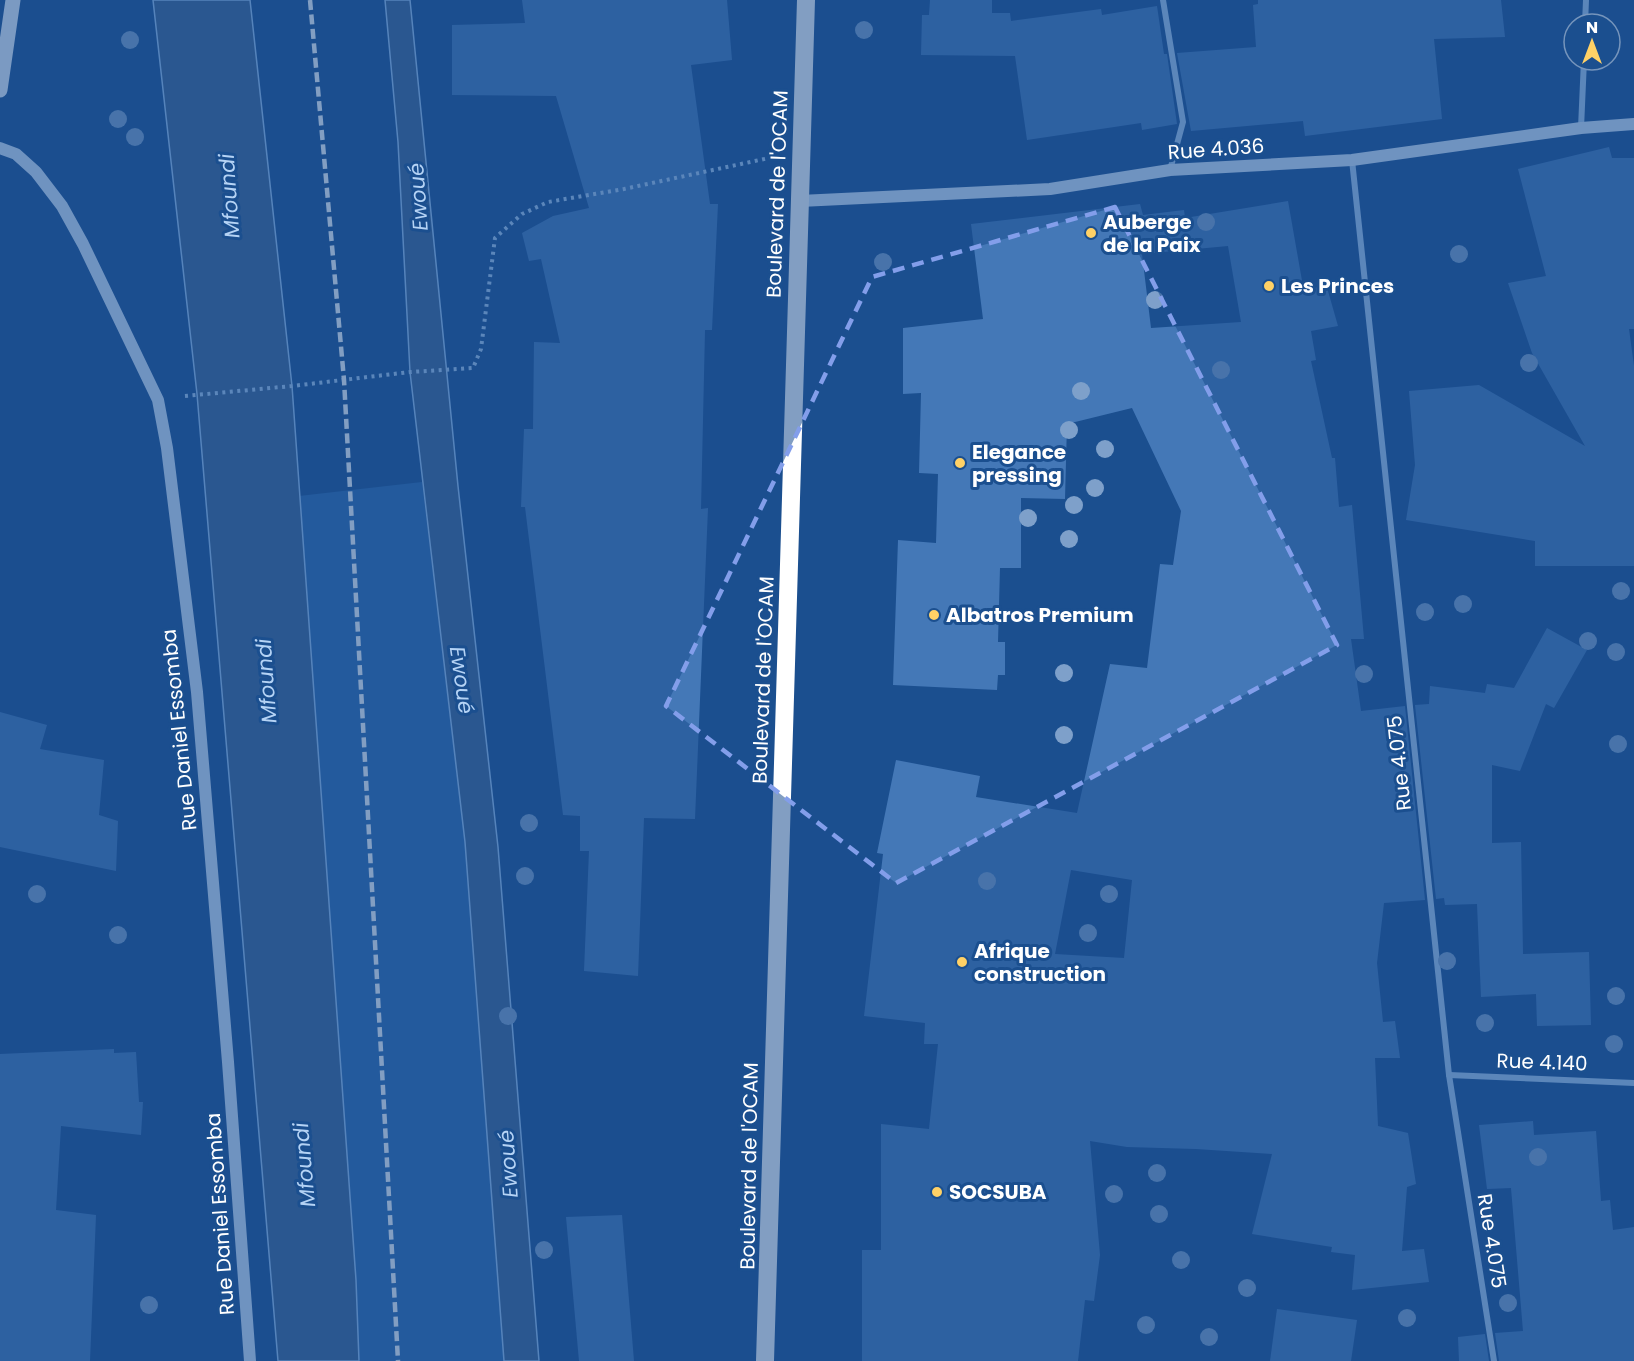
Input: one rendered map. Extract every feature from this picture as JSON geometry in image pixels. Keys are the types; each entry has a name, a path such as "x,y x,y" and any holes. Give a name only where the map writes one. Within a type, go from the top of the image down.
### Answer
{"highway":[{"name":"Boulevard de l'OCAM","path":"765,1361 806,0"}],"main road":[{"path":"0,90 13,0"},
{"name":"Rue 4.036","path":"800,201 1050,189 1170,170 1352,160 1581,128 1634,124"},
{"name":"Rue Daniel Essomba","path":"0,148 16,154 36,172 62,206 83,244 158,400 167,448 196,692 228,1062 250,1361"}],"street":[{"path":"1163,0 1183,122 1170,170"},
{"path":"1581,128 1583,72"},
{"name":"Rue 4.075","path":"1352,160 1449,1075 1494,1361"},
{"name":"Rue 4.140","path":"1449,1075 1634,1083"}],"path":[{"path":"197,394 292,386 410,372 473,368 481,349 495,238 522,214 548,202 624,189 801,152"}],"highlighted area":[{"path":"1115,207 1337,645 896,883 666,706 872,277"}],"shaded area":[{"path":"422,482 465,842 504,1361 359,1361 356,1280 299,496"}],"water":[{"name":"Mfoundi","path":"153,0 250,0 292,386 356,1280 359,1361 278,1361 197,394"},
{"name":"Ewoué","path":"385,0 410,0 458,486 498,847 539,1361 504,1361 465,842 410,372 398,142"}],"building":[{"path":"522,0 727,0 732,60 691,65 710,204 718,204 712,330 705,330 701,509 708,508 695,819 644,818 638,976 584,971 589,851 580,851 580,816 563,815 525,507 521,507 524,429 533,429 534,342 560,343 541,259 529,261 522,233 553,216 589,208 556,96 452,95 452,25 525,23"},
{"path":"930,0 992,0 992,13 1010,13 1011,21 1101,9 1102,15 1157,6 1164,54 1167,54 1177,124 1142,130 1141,123 1027,140 1015,56 921,55 922,15 929,15"},
{"path":"1258,0 1501,0 1505,37 1434,39 1442,119 1305,136 1303,121 1191,131 1177,53 1256,47 1253,5 1258,4"},
{"path":"1609,147 1612,158 1634,158 1634,329 1629,329 1634,366 1634,566 1535,566 1535,541 1406,520 1415,465 1409,391 1479,385 1585,446 1532,353 1508,283 1546,276 1518,169"},
{"path":"1288,201 1304,292 1326,284 1338,326 1311,331 1316,360 1311,361 1332,458 1335,458 1339,507 1352,505 1364,639 1351,639 1361,711 1405,706 1425,900 1384,903 1377,963 1383,1022 1395,1021 1400,1058 1375,1058 1378,1126 1408,1133 1416,1184 1407,1187 1402,1251 1424,1249 1429,1282 1352,1290 1355,1255 1331,1252 1332,1247 1252,1234 1272,1154 1127,1147 1090,1141 1100,1255 1094,1301 1085,1300 1078,1361 862,1361 862,1250 881,1250 881,1124 929,1129 938,1044 924,1044 925,1023 864,1016 883,854 877,853 896,760 980,776 976,797 1077,813 1110,664 1147,668 1160,564 1173,565 1181,511 1132,408 1067,424 1065,499 1021,498 1021,568 1000,568 998,642 1005,642 1005,675 998,675 997,690 893,685 898,540 936,543 938,474 919,473 921,393 903,394 903,328 983,319 971,224 1140,204 1143,215 1184,210 1185,218","holes":["1228,246 1241,322 1151,328 1142,254","1071,870 1132,880 1124,958 1055,954"]},
{"path":"1547,628 1587,650 1554,708 1546,704 1520,771 1492,765 1492,843 1521,842 1523,954 1589,952 1591,1025 1537,1026 1536,994 1481,997 1477,904 1445,905 1444,898 1436,899 1415,705 1429,704 1430,686 1485,693 1487,684 1514,688"},
{"path":"0,712 47,725 40,749 104,760 99,815 118,821 116,871 0,847"},
{"path":"114,1049 114,1053 136,1052 139,1102 143,1102 141,1135 61,1126 56,1210 96,1215 90,1361 0,1361 0,1054"},
{"path":"1533,1121 1534,1135 1596,1131 1601,1201 1610,1200 1613,1230 1634,1227 1634,1361 1499,1361 1495,1333 1523,1331 1511,1188 1487,1189 1479,1125"},
{"path":"622,1215 634,1361 579,1361 566,1217"},
{"path":"1277,1309 1357,1320 1351,1361 1270,1361"},
{"path":"1485,1334 1489,1361 1459,1361 1458,1337"}],"railway":[{"path":"310,0 344,380 398,1361"}],"place":[{"name":"Auberge de la Paix","path":"1091,233"},
{"name":"Les Princes","path":"1269,286"},
{"name":"Elegance pressing","path":"960,463"},
{"name":"Albatros Premium","path":"934,615"},
{"name":"Afrique construction","path":"962,962"},
{"name":"SOCSUBA","path":"937,1192"}]}
